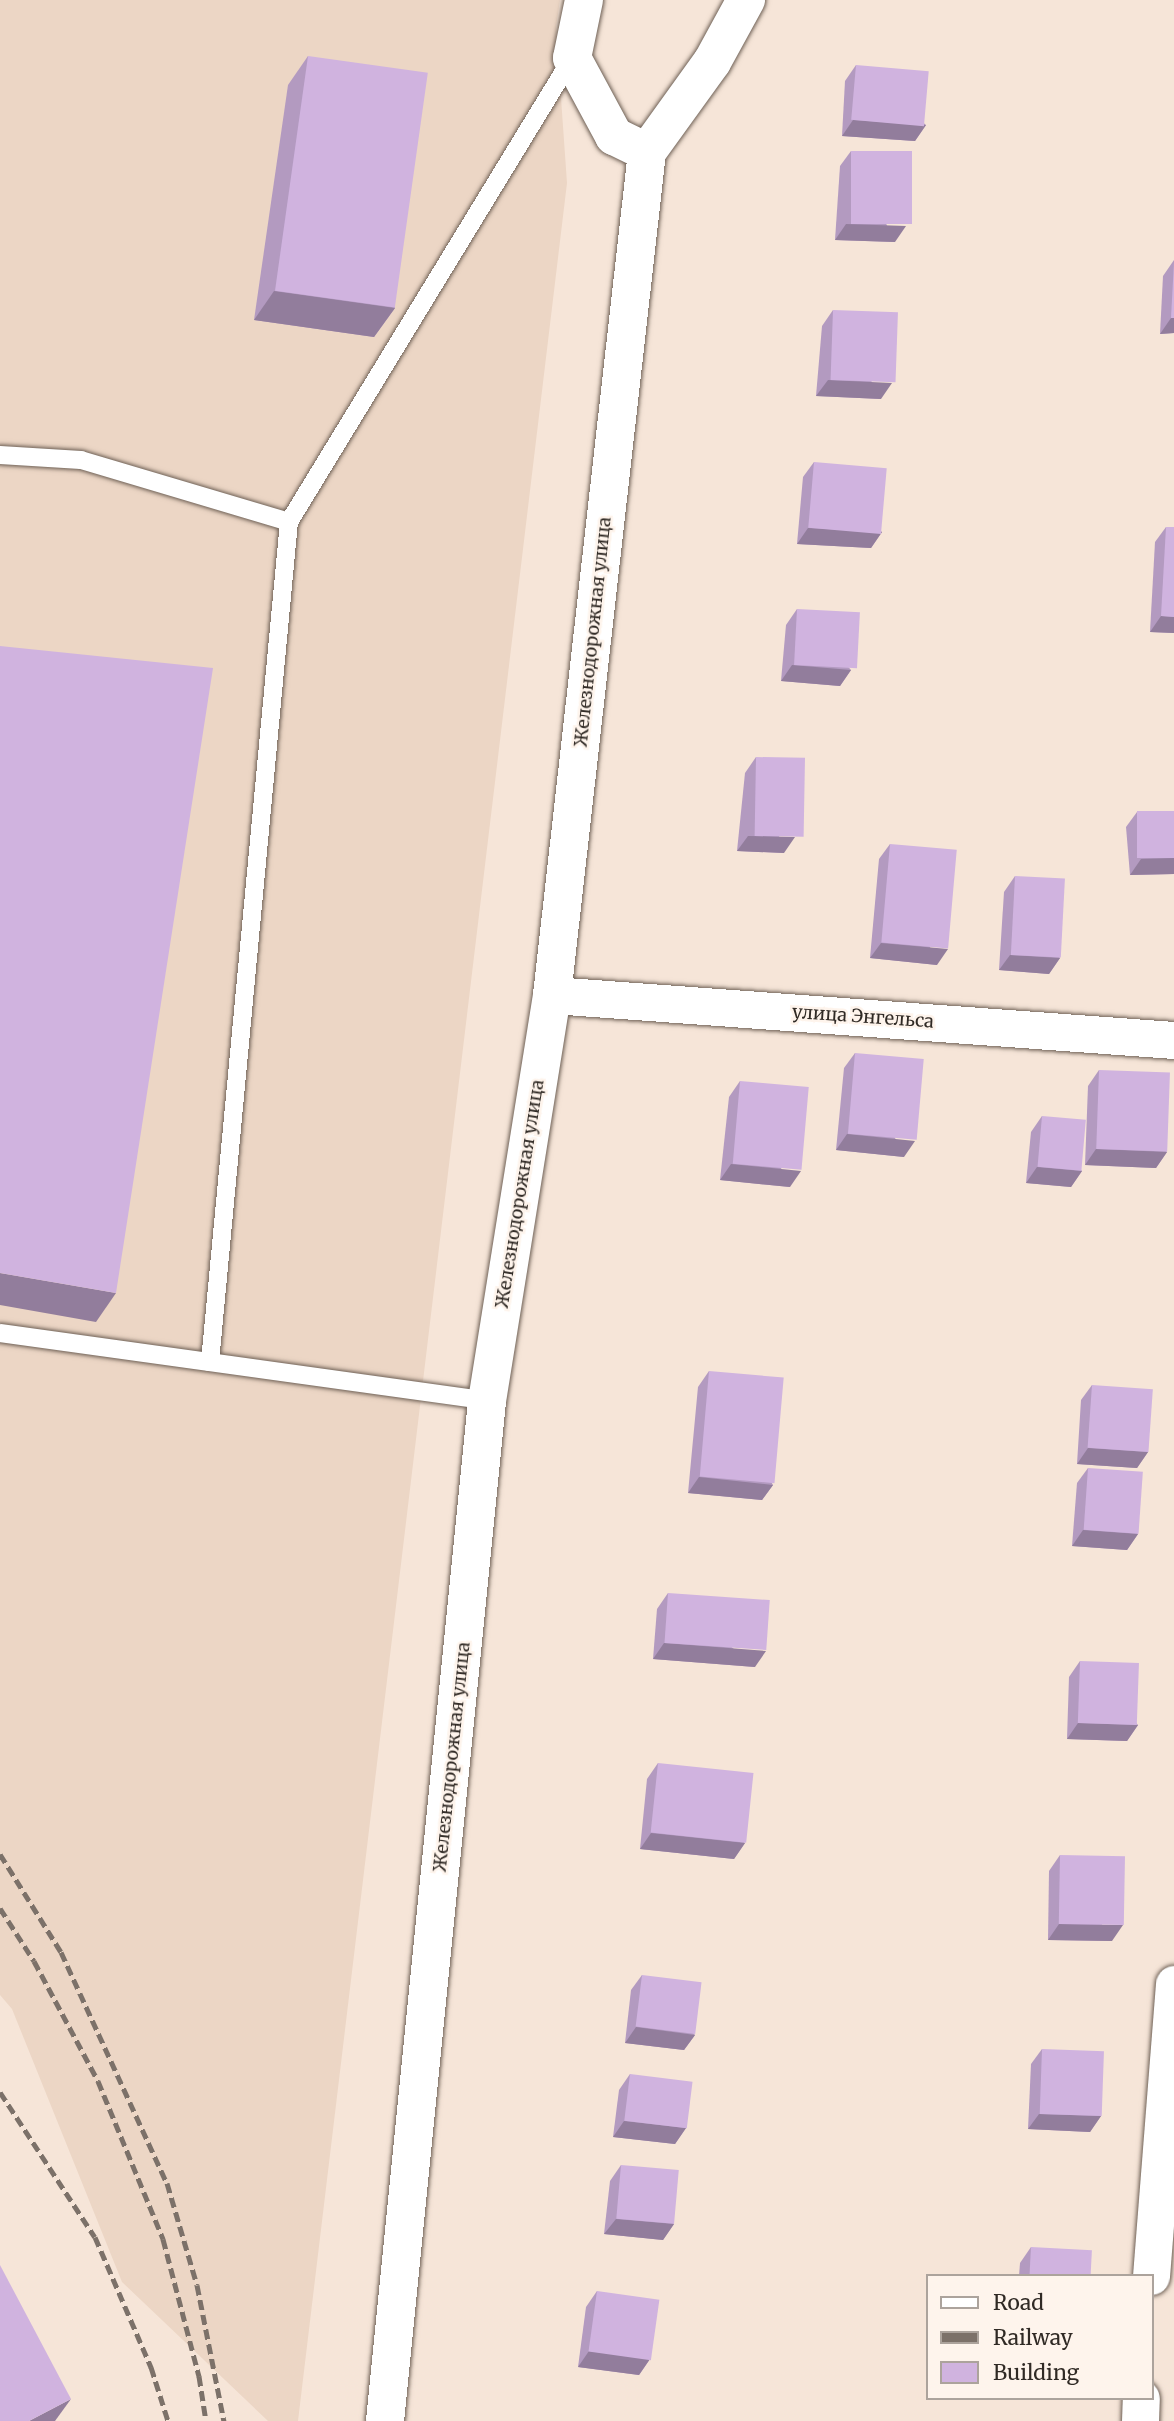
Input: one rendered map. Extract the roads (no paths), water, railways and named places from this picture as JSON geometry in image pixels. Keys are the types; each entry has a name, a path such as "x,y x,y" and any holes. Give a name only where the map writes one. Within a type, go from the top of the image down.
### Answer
{"main road":[{"path":"584,0 572,58 614,136 647,152 712,62 746,0"},
{"name":"Железнодорожная улица","path":"385,2421 487,1401 552,995 647,152"}],"street":[{"name":"улица Энгельса","path":"552,995 1174,1040"},
{"path":"1151,2274 1174,1983"},
{"path":"1140,2421 1141,2400"}],"lane":[{"path":"210,1362 289,522 572,58"},
{"path":"0,455 81,460 289,522"},
{"path":"0,1333 487,1401"}],"railway":[{"path":"0,1854 61,1952 167,2183 197,2285 224,2421"},
{"path":"0,1908 34,1961 98,2081 163,2239 199,2376 206,2421"},
{"path":"0,2092 95,2237 151,2367 168,2421"}]}
